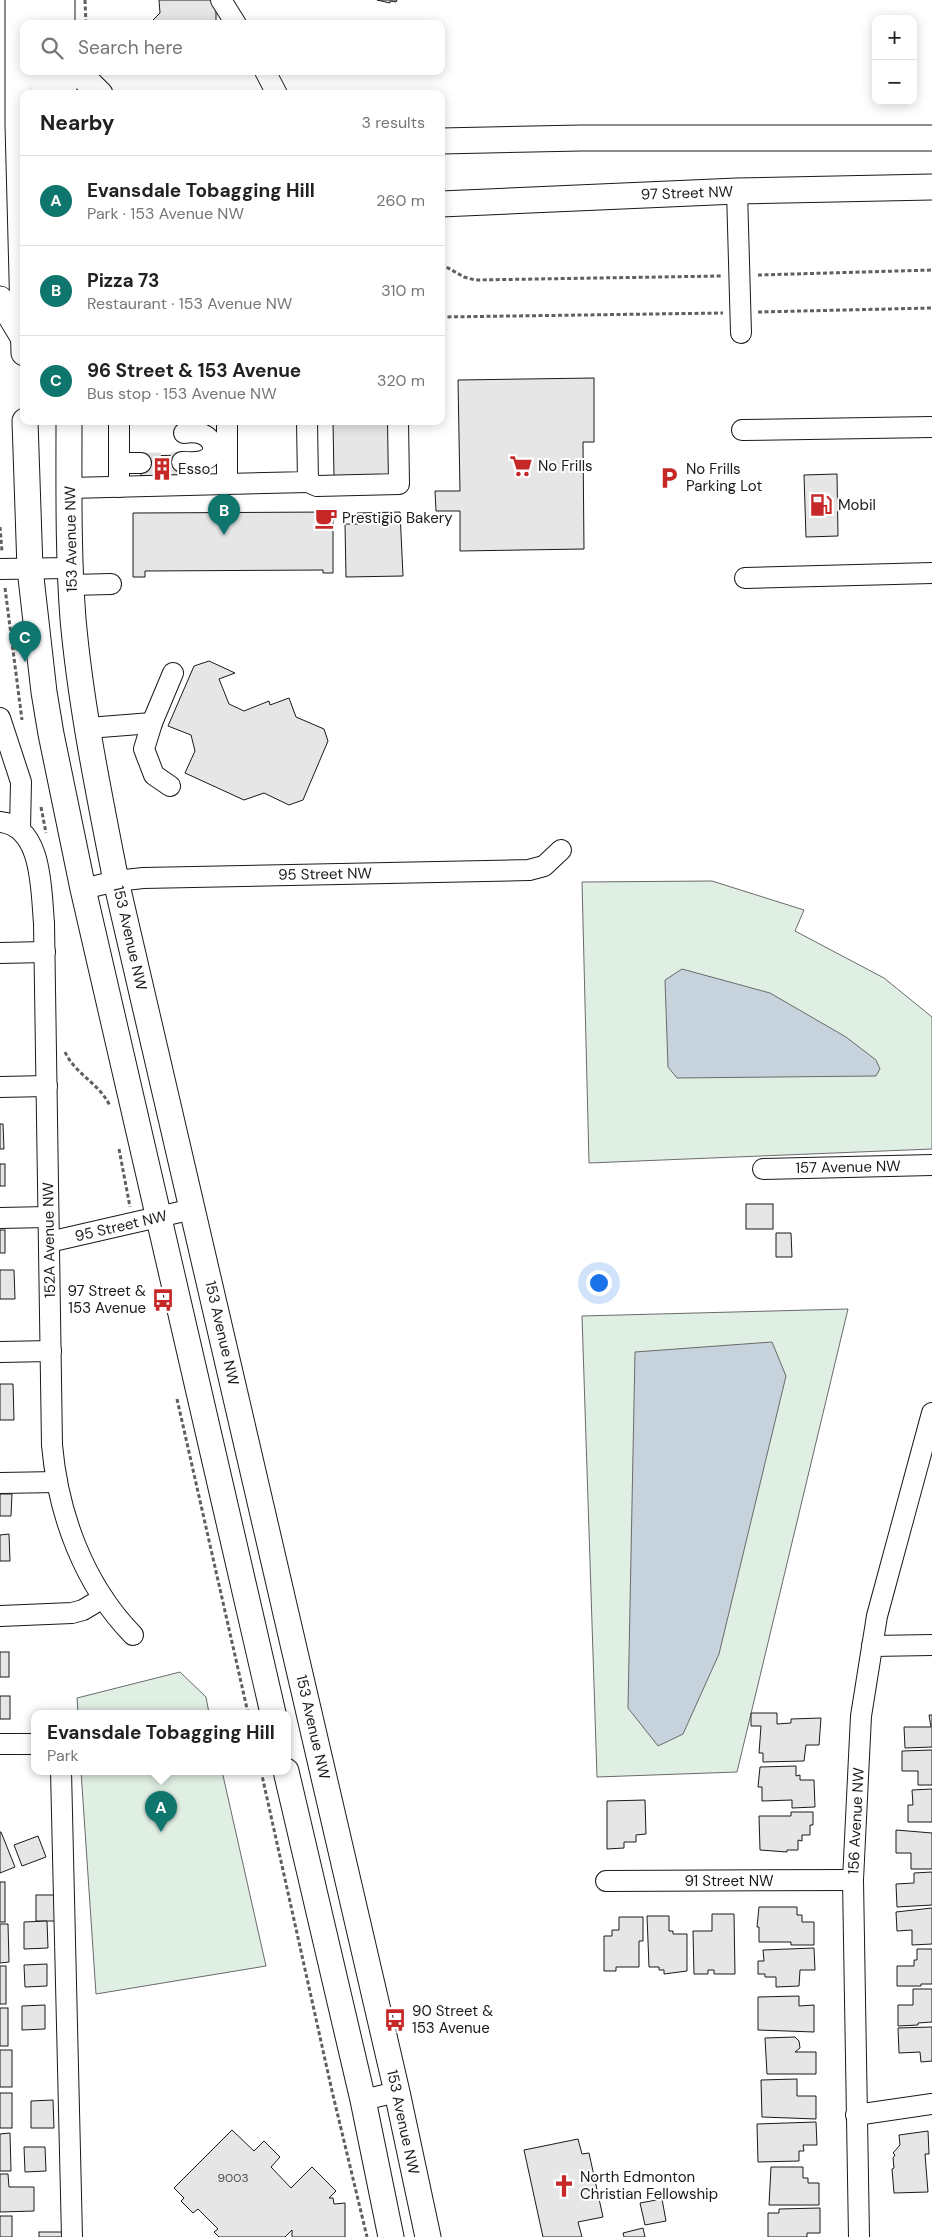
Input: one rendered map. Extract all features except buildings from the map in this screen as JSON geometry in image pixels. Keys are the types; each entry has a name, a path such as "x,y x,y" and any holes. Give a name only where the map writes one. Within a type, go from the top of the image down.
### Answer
{"main road":[{"path":"22,20 29,9"},
{"path":"0,53 20,23"},
{"path":"22,90 24,75"},
{"path":"42,75 43,90"},
{"path":"64,75 64,90"},
{"path":"83,75 96,90"},
{"path":"20,117 16,165 20,267"},
{"path":"445,141 932,138"},
{"name":"97 Street NW","path":"445,204 737,191 932,187"},
{"path":"0,298 20,332"},
{"path":"25,425 30,569 50,726 83,889 272,1710"},
{"name":"153 Avenue NW","path":"67,426 73,619 88,728 116,881 194,1209 397,2092 428,2237"},
{"path":"287,1775 363,2100 392,2237"}],"street":[{"path":"221,0 234,20"},
{"path":"267,75 275,90"},
{"path":"737,191 741,333"},
{"path":"119,425 119,487"},
{"path":"227,425 227,484"},
{"path":"307,425 308,482"},
{"path":"70,488 308,482 317,486 399,484 398,425"},
{"path":"178,427 198,432 210,438 212,444 210,455 191,462"},
{"path":"742,430 932,427"},
{"path":"119,462 141,463"},
{"path":"1,559 30,569 111,584"},
{"path":"745,578 932,573"},
{"path":"170,786 154,775 144,749 152,723 173,673"},
{"path":"0,718 21,782 20,829 8,822 0,822"},
{"path":"88,728 152,723"},
{"name":"152A Avenue NW","path":"20,829 32,845 35,856 41,895 45,952 52,1445 57,1482 78,1550 102,1598 120,1622 133,1635"},
{"name":"95 Street NW","path":"83,889 116,881 144,878 529,870 544,866 561,850"},
{"path":"0,953 45,952"},
{"path":"0,1087 47,1086"},
{"name":"157 Avenue NW","path":"763,1169 932,1165"},
{"name":"95 Street NW","path":"48,1242 194,1209"},
{"path":"0,1218 48,1217"},
{"path":"0,1352 51,1351"},
{"name":"156 Avenue NW","path":"859,2237 853,1880 861,1716 878,1616 932,1413"},
{"path":"0,1483 57,1482"},
{"path":"0,1616 72,1613 82,1610 102,1598"},
{"path":"872,1646 932,1645"},
{"path":"0,1744 31,1744"},
{"path":"62,1775 72,2237"},
{"name":"91 Street NW","path":"606,1881 853,1880"},
{"path":"363,2100 397,2092"},
{"path":"856,2115 932,2104"}],"path":[{"path":"85,0 86,20"},
{"path":"445,266 464,277 475,280 726,276"},
{"path":"757,275 932,270"},
{"path":"753,312 932,308"},
{"path":"445,317 723,312"},
{"path":"0,527 1,559"},
{"path":"176,1398 247,1710"},
{"path":"262,1775 332,2091 367,2237"}],"green space":[{"path":"712,881 804,910 795,931 884,978 932,1017 932,1149 589,1163 582,882"},
{"path":"848,1309 737,1772 597,1777 582,1316"},
{"path":"180,1672 206,1697 208,1710 78,1710 77,1698"},
{"path":"81,1775 223,1775 266,1966 96,1994"}],"shaded area":[{"path":"682,969 770,993 846,1037 876,1060 880,1069 876,1076 677,1078 668,1067 665,980"},
{"path":"772,1342 786,1376 719,1654 683,1734 658,1746 628,1708 635,1352"}],"tunnel":[{"path":"141,463 182,462"}],"place":[{"name":"No Frills","path":"521,466"},
{"name":"Esso","path":"162,469"},
{"name":"No Frills Parking Lot","path":"669,478"},
{"name":"Mobil","path":"821,505"},
{"name":"Prestigio Bakery","path":"326,518"},
{"name":"Pizza 73","path":"224,535"},
{"name":"96 Street & 153 Avenue","path":"25,662"},
{"name":"97 Street & 153 Avenue","path":"163,1300"},
{"name":"Evansdale Tobagging Hill","path":"161,1832"},
{"name":"90 Street & 153 Avenue","path":"395,2020"},
{"name":"North Edmonton Christian Fellowship","path":"564,2186"}]}
